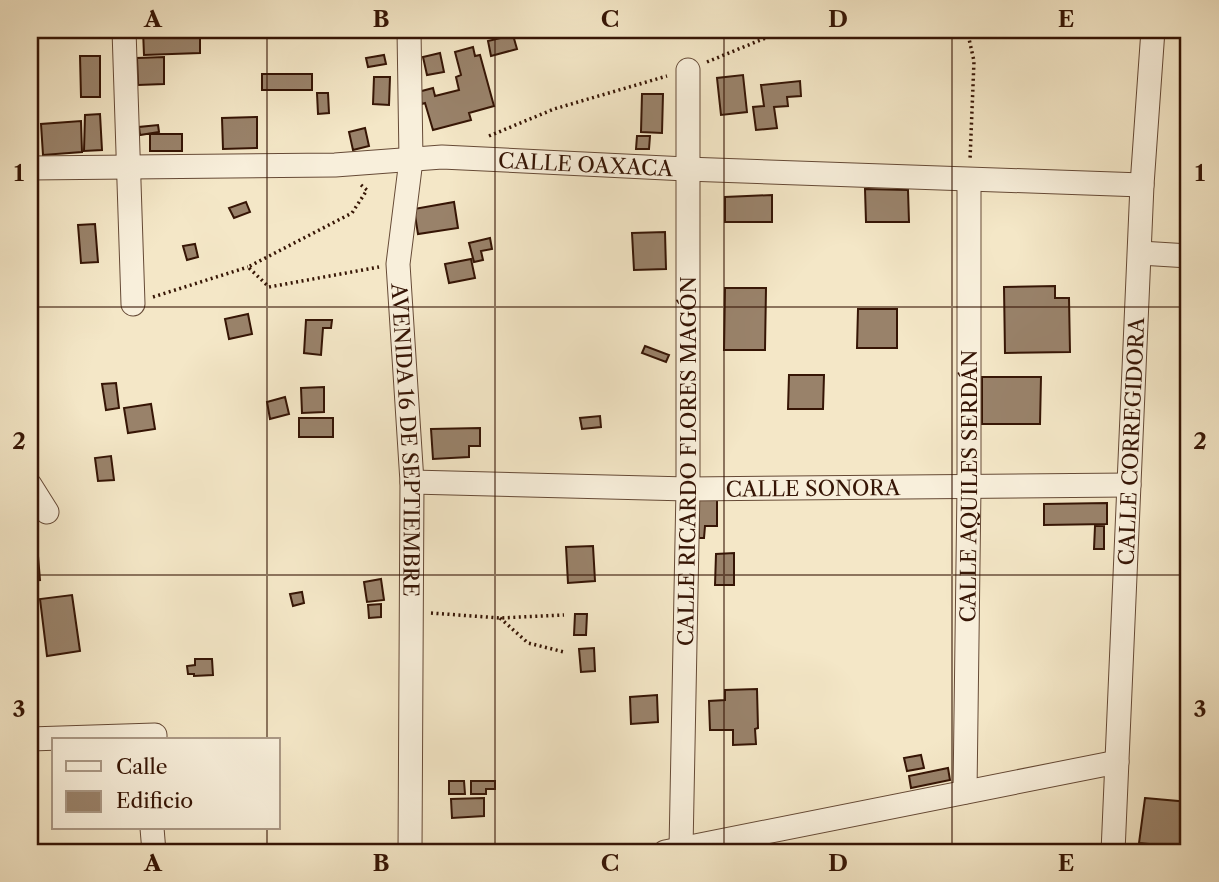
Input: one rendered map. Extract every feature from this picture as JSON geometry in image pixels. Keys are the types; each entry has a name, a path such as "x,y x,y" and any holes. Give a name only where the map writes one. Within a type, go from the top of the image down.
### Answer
{"street":[{"path":"124,30 133,304"},
{"name":"AVENIDA 16 DE SEPTIEMBRE","path":"410,30 411,160 398,264 412,482 410,852"},
{"name":"CALLE CORREGIDORA","path":"1113,852 1142,185 1153,30"},
{"name":"CALLE RICARDO FLORES MAGÓN","path":"673,851 688,489 688,71"},
{"name":"CALLE OAXACA","path":"30,168 335,164 442,157 686,169 1142,185"},
{"name":"CALLE AQUILES SERDÁN","path":"965,792 969,180"},
{"path":"1140,253 1189,256"},
{"name":"CALLE SONORA","path":"412,482 688,489 1129,485"},
{"path":"30,485 47,512"},
{"path":"61,738 155,735 155,738"},
{"path":"30,739 52,738"},
{"path":"673,851 1117,762"},
{"path":"152,830 154,852"}],"path":[{"path":"479,141 554,108 688,71 785,30"},
{"path":"967,30 974,61 969,180"},
{"path":"133,304 248,267 352,213 367,190 335,164"},
{"path":"248,267 269,287 398,264"},
{"path":"411,612 500,618 564,615"},
{"path":"500,618 528,643 564,652"}],"building":[{"path":"143,30 200,30 200,53 144,55"},
{"path":"513,35 517,49 491,56 488,41"},
{"path":"473,47 475,56 480,55 494,106 469,113 471,120 433,130 425,103 422,104 418,92 433,88 435,96 459,90 456,77 461,75 455,52"},
{"path":"440,53 444,72 427,75 423,57"},
{"path":"384,55 386,64 368,67 366,58"},
{"path":"80,56 100,56 100,97 81,97"},
{"path":"164,57 164,84 138,85 137,58"},
{"path":"262,74 312,74 312,90 262,90"},
{"path":"743,75 747,112 721,115 717,78"},
{"path":"374,77 390,77 389,105 373,104"},
{"path":"800,81 801,96 787,97 788,106 774,107 777,128 756,130 753,107 764,106 761,85"},
{"path":"317,93 328,93 329,113 318,114"},
{"path":"642,94 663,94 662,133 641,132"},
{"path":"100,114 102,150 84,151 85,115"},
{"path":"257,117 257,148 223,149 222,118"},
{"path":"81,121 82,152 43,155 41,124"},
{"path":"158,125 159,132 140,135 139,127"},
{"path":"365,128 369,146 353,150 349,132"},
{"path":"150,134 182,134 182,151 150,151"},
{"path":"637,136 650,136 649,149 636,149"},
{"path":"865,189 908,190 909,222 866,222"},
{"path":"772,195 772,222 725,222 725,197"},
{"path":"246,202 250,212 234,218 229,208"},
{"path":"454,202 458,228 418,234 414,209"},
{"path":"95,224 98,262 81,263 78,225"},
{"path":"665,232 666,269 634,270 632,233"},
{"path":"490,238 492,249 481,251 483,260 474,262 469,243"},
{"path":"195,244 198,257 187,260 183,246"},
{"path":"471,259 475,278 449,283 445,264"},
{"path":"1055,286 1055,298 1069,298 1070,352 1005,353 1004,287"},
{"path":"725,288 766,288 765,350 724,350"},
{"path":"858,309 897,309 897,348 857,348"},
{"path":"248,314 252,334 229,339 225,319"},
{"path":"306,320 332,320 331,328 323,328 321,355 304,353"},
{"path":"645,346 669,355 666,362 642,353"},
{"path":"789,375 824,375 823,409 788,409"},
{"path":"982,377 1041,377 1040,424 982,424"},
{"path":"116,383 119,408 106,410 102,384"},
{"path":"324,387 324,412 302,413 301,388"},
{"path":"285,397 289,414 270,419 267,402"},
{"path":"151,404 155,429 128,433 124,408"},
{"path":"600,416 601,427 582,429 580,418"},
{"path":"299,418 333,418 333,437 299,437"},
{"path":"480,428 480,446 469,446 469,457 433,459 431,429"},
{"path":"111,456 114,480 98,481 95,458"},
{"path":"698,499 717,500 717,526 705,526 704,538 699,538"},
{"path":"1107,503 1107,524 1044,525 1044,504"},
{"path":"1095,526 1104,526 1104,549 1094,549"},
{"path":"593,546 595,581 568,583 566,547"},
{"path":"734,553 734,585 715,585 716,554"},
{"path":"38,556 40,580 30,581 30,557"},
{"path":"381,579 384,600 367,602 364,582"},
{"path":"302,592 304,603 293,606 290,594"},
{"path":"72,595 80,651 47,656 40,599"},
{"path":"381,604 381,617 369,618 368,605"},
{"path":"575,614 587,614 586,635 574,635"},
{"path":"594,648 595,671 581,672 579,649"},
{"path":"195,659 212,659 213,675 188,674 187,666 195,665"},
{"path":"757,689 756,744 733,745 733,730 710,730 709,701 725,700 725,690"},
{"path":"657,695 658,722 631,724 630,697"},
{"path":"921,755 924,768 907,771 904,758"},
{"path":"948,768 950,780 911,788 909,776"},
{"path":"449,781 464,781 465,794 449,794"},
{"path":"471,781 495,781 495,789 486,789 486,794 471,794"},
{"path":"484,798 484,816 452,818 451,799"},
{"path":"1145,798 1189,802 1189,848 1139,843"}]}
